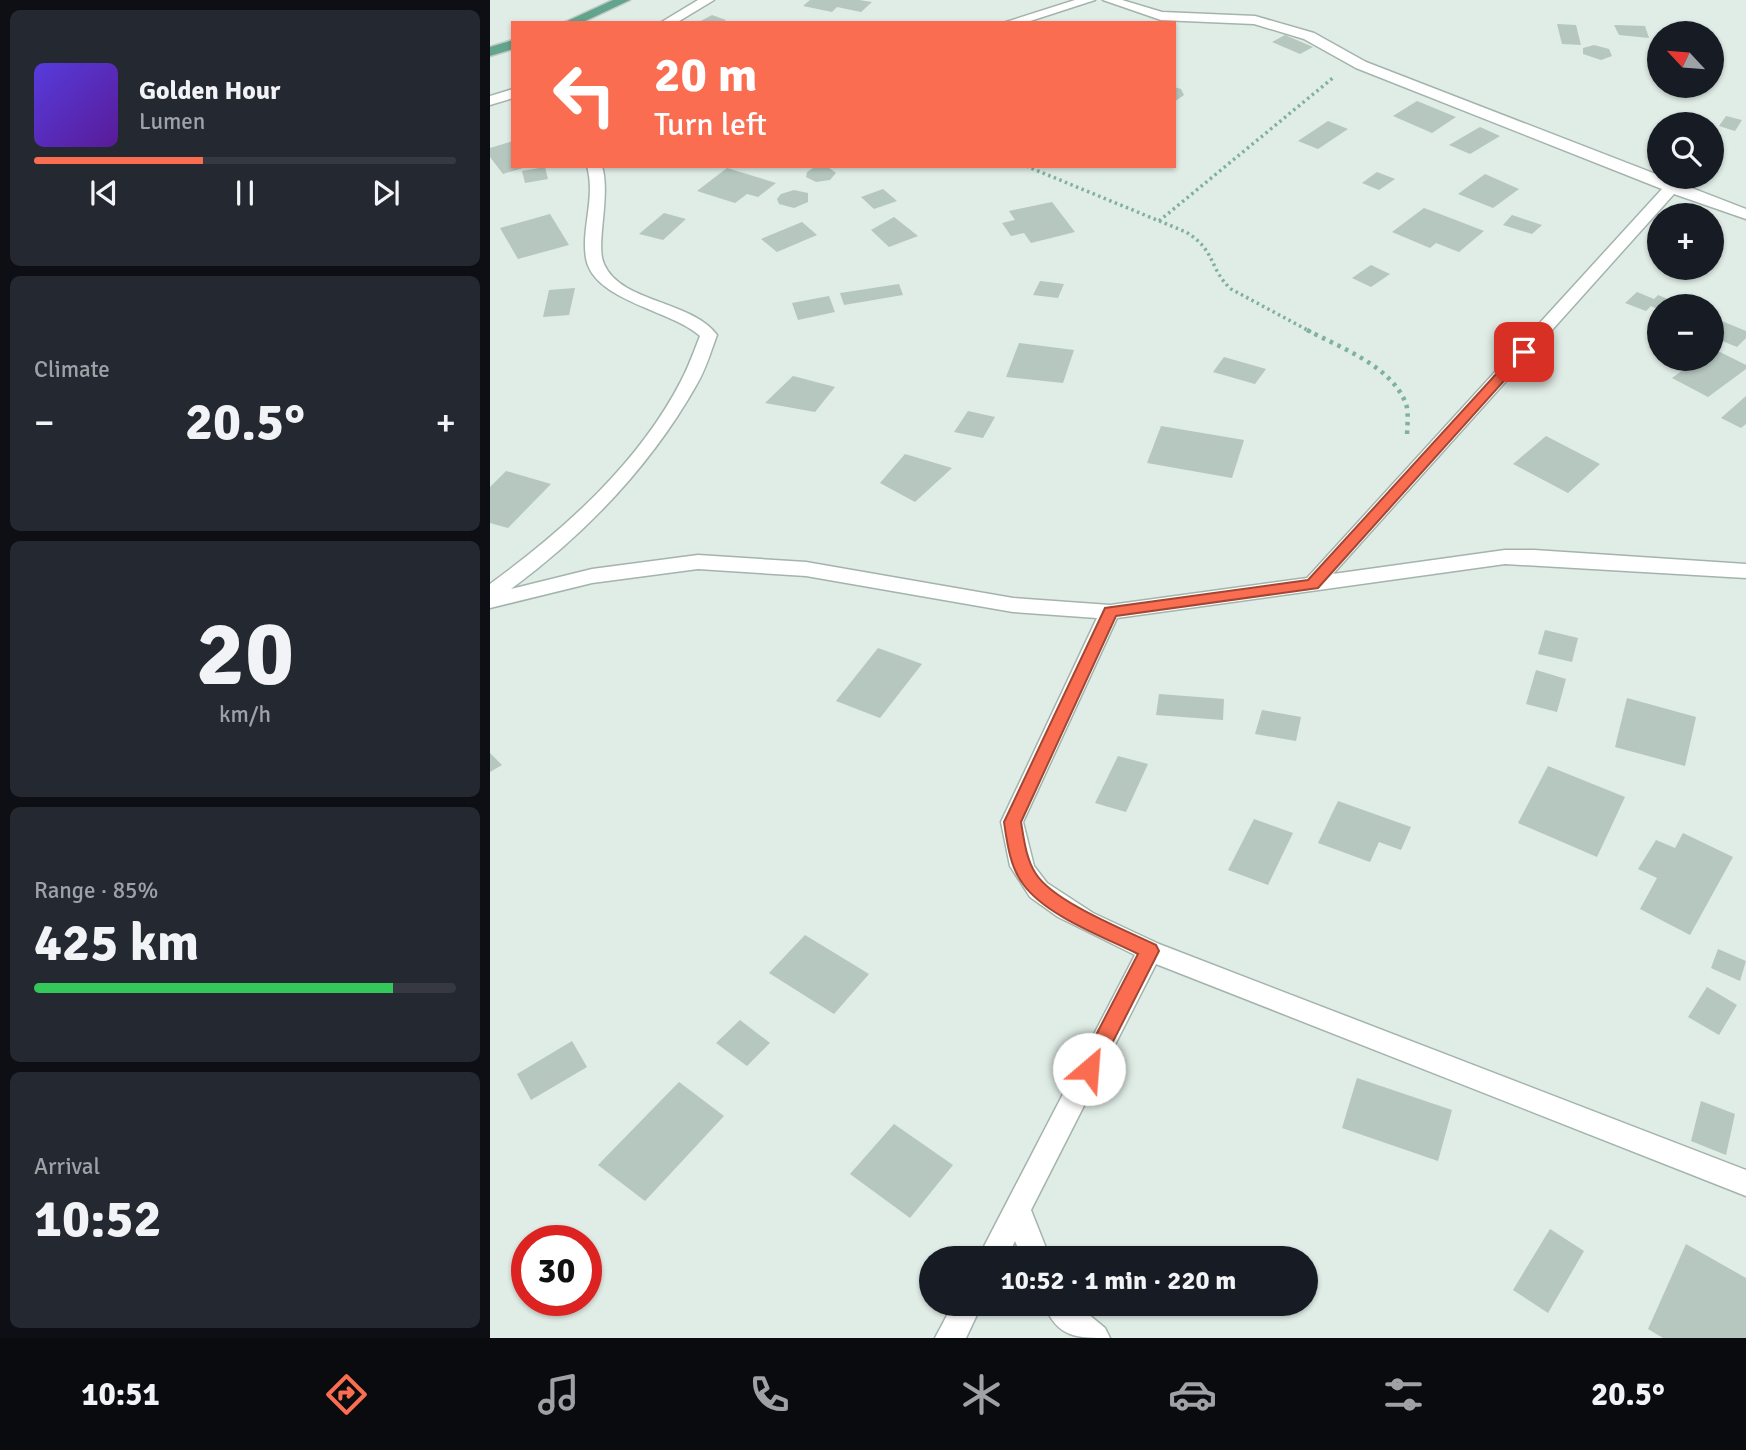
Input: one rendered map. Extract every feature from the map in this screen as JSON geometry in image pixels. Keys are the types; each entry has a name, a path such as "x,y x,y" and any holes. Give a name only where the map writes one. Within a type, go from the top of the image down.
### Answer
{"main road":[{"path":"574,21 624,0"},
{"path":"490,52 511,45"}],"street":[{"path":"670,21 708,0"},
{"path":"1016,21 1089,0"},
{"path":"1109,0 1161,16 1255,20 1309,36 1354,61 1647,177"},
{"path":"490,101 511,94"},
{"path":"490,594 565,534 636,462 689,383 709,335 700,324 623,290 603,276 594,260 600,181 595,168"},
{"path":"1312,585 1670,189"},
{"path":"1677,189 1746,214"},
{"path":"490,601 592,576 698,562 806,569 1013,606 1110,612 1505,558 1534,557 1746,571"},
{"path":"1110,612 1012,822 1016,848 1029,880 1059,906 1150,951 1746,1183"},
{"path":"998,1246 1150,951"},
{"path":"1017,1210 1031,1246"},
{"path":"950,1338 962,1316"},
{"path":"1068,1316 1095,1338"}],"path":[{"path":"1159,221 1354,61"},
{"path":"1031,168 1186,232 1203,243 1223,282 1231,289 1371,364 1396,386 1407,406 1408,430 1393,495"}],"building":[{"path":"810,0 872,2 861,12 837,7 832,12 803,6"},
{"path":"712,15 726,20 724,21 701,21"},
{"path":"1557,24 1576,25 1581,45 1562,44"},
{"path":"1614,25 1645,26 1647,32 1647,38 1619,35"},
{"path":"1285,35 1313,47 1300,54 1272,42"},
{"path":"1594,45 1609,49 1612,56 1601,60 1583,54 1583,48"},
{"path":"1176,88 1181,89 1184,95 1176,101"},
{"path":"1417,101 1456,117 1432,133 1393,116"},
{"path":"1726,116 1742,120 1735,131 1724,128"},
{"path":"1328,121 1348,129 1318,149 1298,141"},
{"path":"1480,127 1500,136 1470,154 1449,145"},
{"path":"511,142 511,168 523,168 503,174 490,157 490,148"},
{"path":"545,168 548,179 525,183 522,171"},
{"path":"727,168 776,183 758,197 747,194 735,203 697,191"},
{"path":"813,168 829,168 836,173 830,180 816,182 806,177 807,172"},
{"path":"1377,172 1395,179 1379,190 1362,183"},
{"path":"1485,174 1519,189 1493,208 1458,194"},
{"path":"883,189 897,201 874,209 861,197"},
{"path":"794,190 808,193 808,202 794,208 779,204 777,199 781,194"},
{"path":"1052,202 1075,232 1031,243 1024,233 1011,236 1002,223 1015,220 1009,211"},
{"path":"1424,208 1484,231 1459,252 1436,243 1430,248 1392,232"},
{"path":"664,213 686,219 663,240 639,234"},
{"path":"550,214 569,245 518,259 500,228"},
{"path":"1512,215 1542,225 1532,234 1503,225"},
{"path":"894,217 918,236 889,247 871,230"},
{"path":"802,222 817,235 777,252 761,239"},
{"path":"1371,265 1390,274 1371,287 1352,278"},
{"path":"1040,281 1064,284 1058,298 1033,295"},
{"path":"899,284 903,295 844,305 840,293"},
{"path":"575,288 569,315 543,317 549,290"},
{"path":"1637,292 1647,296 1647,310 1646,311 1625,303"},
{"path":"829,296 835,312 798,320 792,303"},
{"path":"1724,322 1746,331 1746,338 1737,347 1724,342"},
{"path":"1019,343 1074,350 1063,383 1006,377"},
{"path":"1724,354 1746,365 1746,369 1708,397 1672,378 1682,371 1724,371"},
{"path":"1224,357 1266,369 1255,384 1213,372"},
{"path":"793,376 835,387 815,412 765,403"},
{"path":"1746,396 1746,424 1741,428 1721,418"},
{"path":"968,411 995,417 983,438 954,432"},
{"path":"1161,426 1244,440 1232,478 1147,463"},
{"path":"1546,436 1600,464 1568,493 1513,464"},
{"path":"905,454 952,468 915,502 880,483"},
{"path":"506,471 551,484 508,528 490,523 490,487"},
{"path":"1545,630 1578,638 1572,662 1538,654"},
{"path":"878,648 922,664 880,718 836,701"},
{"path":"1536,670 1566,679 1557,712 1526,704"},
{"path":"1159,694 1224,699 1223,720 1156,715"},
{"path":"1627,698 1696,717 1685,766 1615,747"},
{"path":"1262,710 1301,717 1296,741 1255,734"},
{"path":"490,753 502,765 490,772"},
{"path":"1118,756 1148,764 1126,812 1095,803"},
{"path":"1548,766 1625,797 1597,857 1518,823"},
{"path":"1338,801 1411,827 1401,850 1379,842 1370,862 1318,843"},
{"path":"1254,819 1293,833 1268,885 1228,870"},
{"path":"1683,833 1733,857 1690,935 1640,909 1657,878 1638,869 1656,840 1675,848"},
{"path":"805,935 869,974 834,1014 769,973"},
{"path":"1718,949 1746,961 1740,981 1711,968"},
{"path":"1707,987 1737,1005 1719,1035 1688,1017"},
{"path":"740,1020 770,1043 747,1066 716,1043"},
{"path":"572,1041 587,1067 531,1100 517,1074"},
{"path":"1357,1078 1452,1110 1438,1161 1342,1128"},
{"path":"679,1082 724,1116 645,1201 598,1165"},
{"path":"1701,1101 1735,1114 1726,1155 1691,1141"},
{"path":"894,1124 953,1165 910,1218 850,1174"},
{"path":"1550,1229 1584,1251 1548,1313 1513,1290"},
{"path":"1686,1244 1746,1278 1746,1338 1663,1338 1648,1329"}],"route":[{"path":"1089,1069 1150,951 1059,906 1029,880 1016,848 1012,822 1110,612 1312,585 1524,352"}]}
